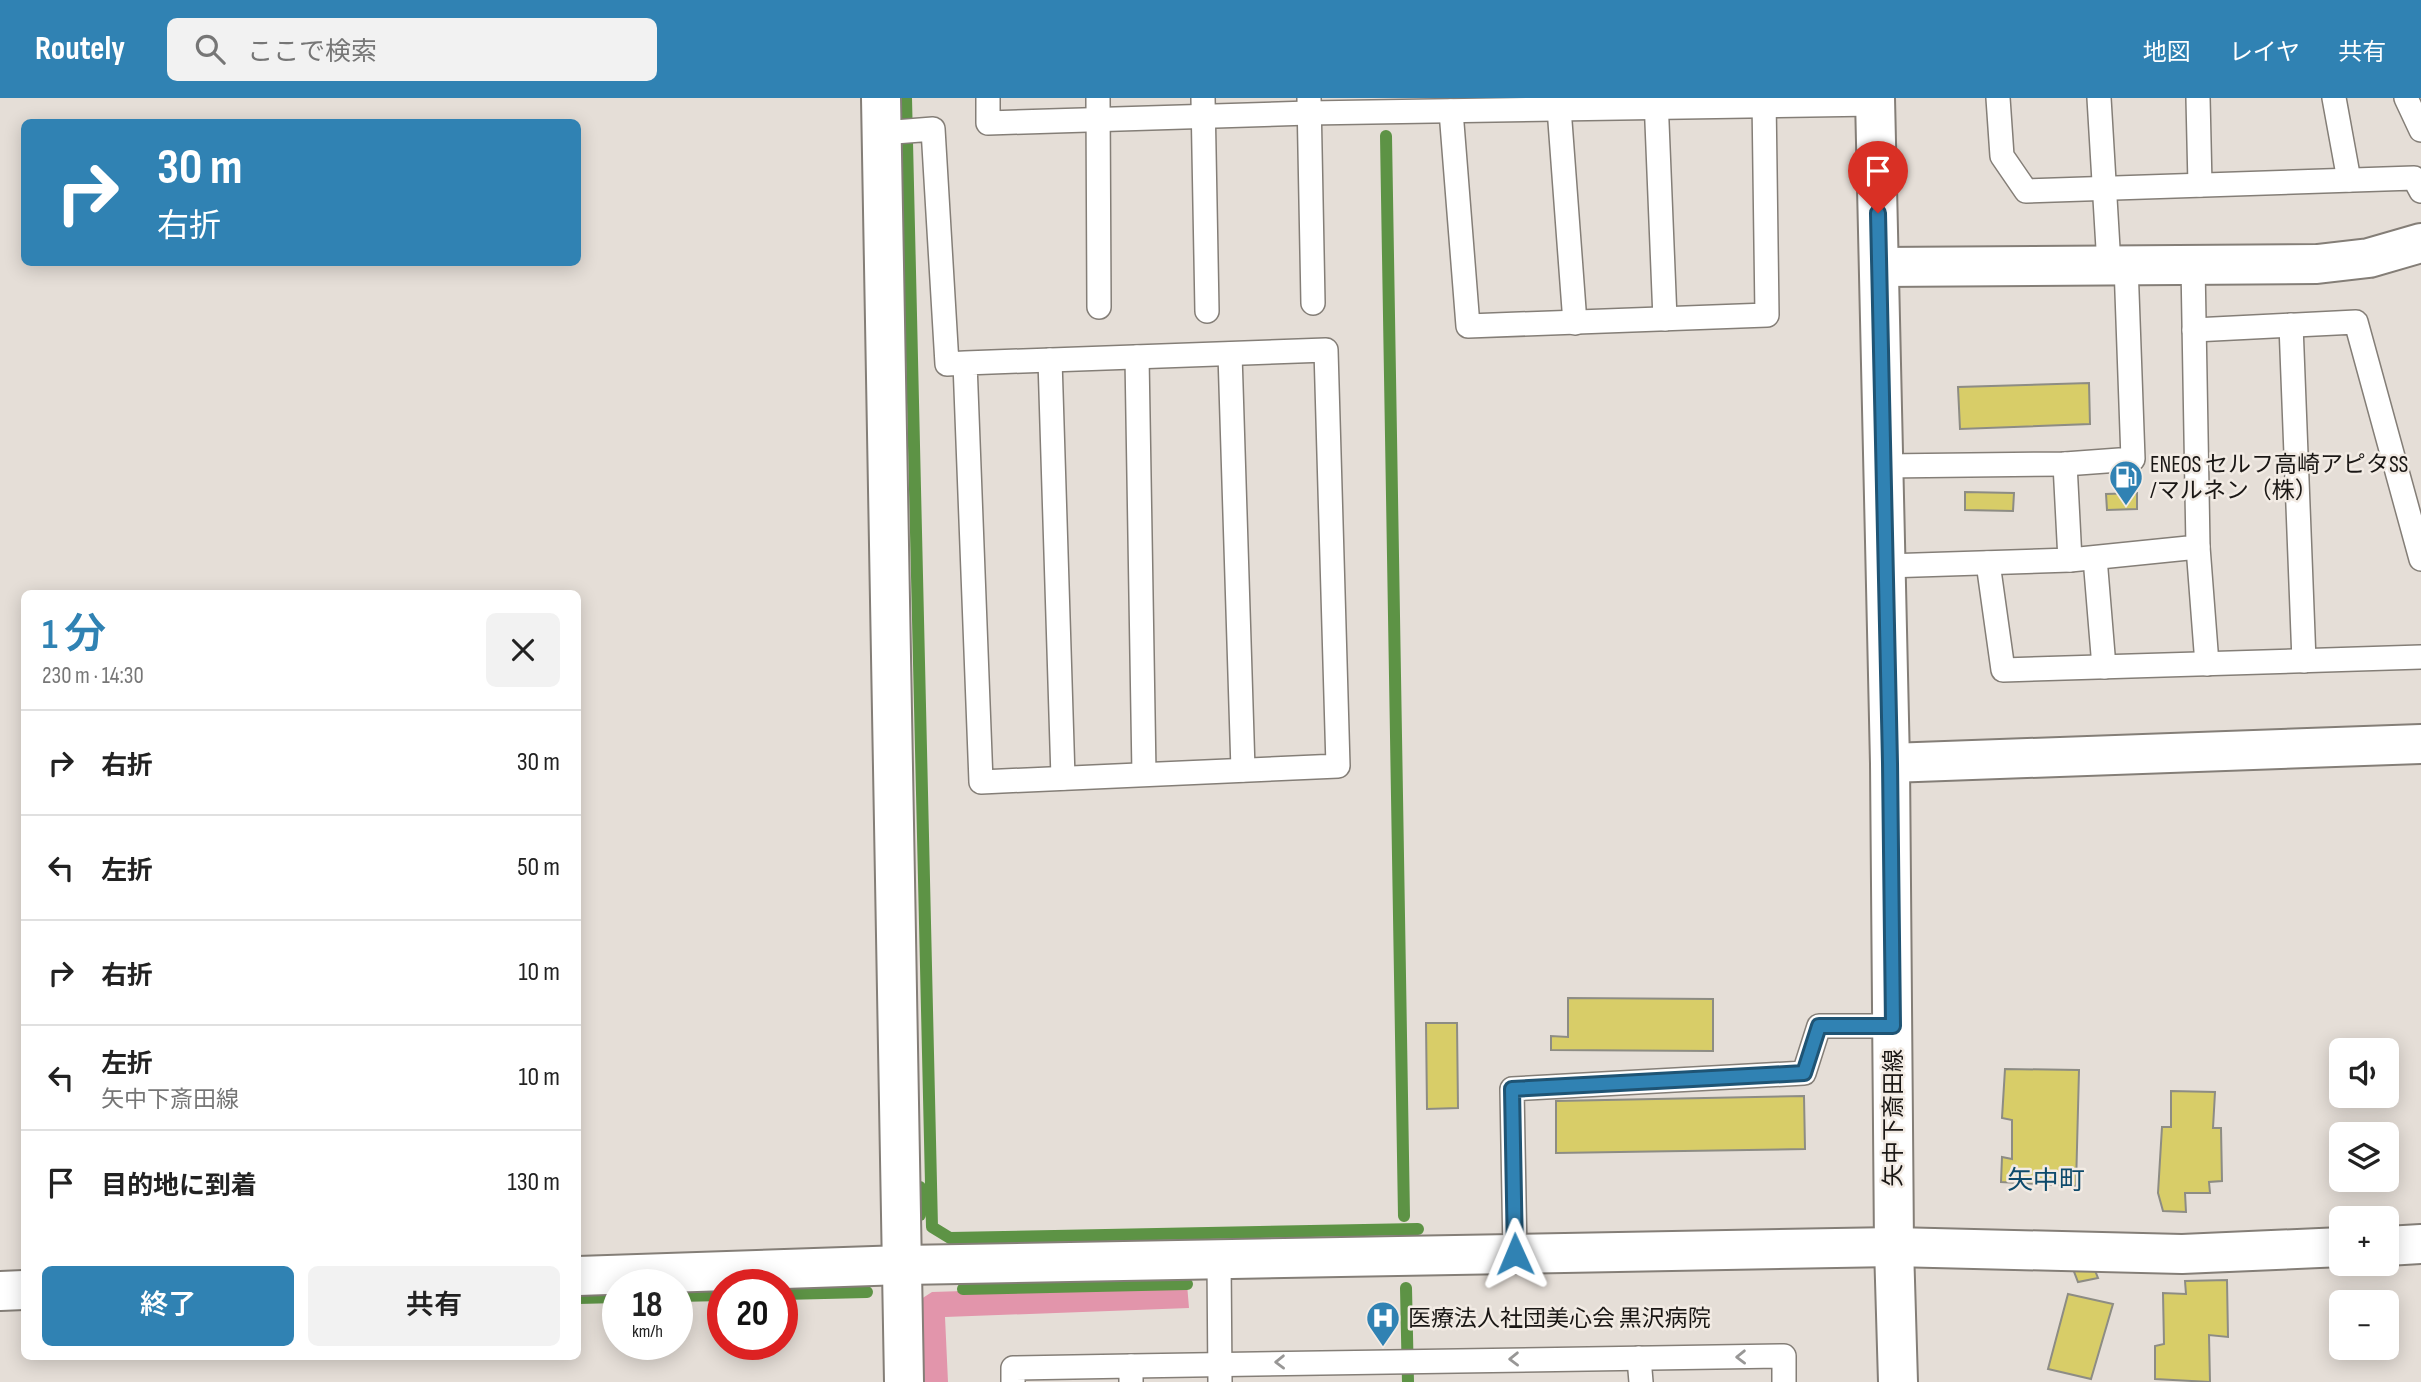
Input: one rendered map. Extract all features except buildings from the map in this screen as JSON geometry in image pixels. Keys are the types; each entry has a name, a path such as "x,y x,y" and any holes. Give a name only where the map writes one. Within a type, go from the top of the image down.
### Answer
{"street":[{"name":"矢中下斎田線","path":"1875,101 1890,763 1894,1247 1898,1382"},
{"path":"885,121 904,1382"},
{"path":"1879,267 2317,264 2369,258 2421,243"},
{"path":"1890,763 2421,744"},
{"path":"2399,1245 2421,1244"},
{"path":"581,1276 903,1265 1219,1263 1894,1247 2182,1254 2329,1248"},
{"path":"0,1291 21,1290"}],"lane":[{"path":"988,98 988,123 1098,108 1309,106 1451,111 1656,102 1875,101"},
{"path":"1998,98 2001,156 2026,191 2349,180 2419,181"},
{"path":"1884,466 2065,464 2133,459 2117,265 2104,189 2099,98"},
{"path":"2199,98 2200,185"},
{"path":"2334,98 2349,180"},
{"path":"2406,98 2421,130"},
{"path":"1451,111 1468,326 1575,323 1767,315 1764,101"},
{"path":"1656,102 1665,319"},
{"path":"1309,106 1313,303"},
{"path":"1203,107 1207,311"},
{"path":"1098,108 1099,307"},
{"path":"1559,108 1575,323"},
{"path":"885,121 933,129 947,364 965,363 1137,357 1326,351 1338,766 981,782 965,363"},
{"path":"2193,265 2198,547 2207,664"},
{"path":"2194,330 2356,322 2421,559"},
{"path":"2291,325 2304,661"},
{"path":"1230,354 1243,770"},
{"path":"1137,357 1144,774"},
{"path":"1050,360 1063,778"},
{"path":"2065,464 2070,560"},
{"path":"1886,566 2070,560 2198,547"},
{"path":"2095,558 2104,667"},
{"path":"1988,563 2003,670 2421,657"},
{"path":"1515,1254 1512,1089 1804,1073 1819,1026 1893,1026"},
{"path":"1219,1263 1220,1372"},
{"path":"1013,1382 1013,1368 1131,1374 1311,1372 1408,1361 1783,1356 1784,1382"},
{"path":"1639,1358 1641,1382"}],"shaded area":[{"path":"1187,1284 1189,1308 945,1317 948,1382 920,1382 918,1301 932,1292"}],"waterway":[{"path":"906,98 932,1227 950,1238 1418,1229"},
{"path":"1386,136 1404,1216"},
{"path":"920,1187 920,1215"},
{"path":"963,1289 1187,1284"},
{"path":"1406,1288 1408,1382"},
{"path":"798,1294 867,1292"},
{"path":"693,1296 707,1295"},
{"path":"581,1298 602,1297"}],"place":[{"name":"ENEOS セルフ高崎アピタSS /マルネン（株）","path":"2126,507"},
{"name":"医療法人社団美心会 黒沢病院","path":"1383,1348"}],"district":[{"name":"矢中町","path":"2046,1180"}],"route":[{"path":"1515,1254 1512,1089 1804,1073 1819,1026 1893,1026 1878,213"}]}
